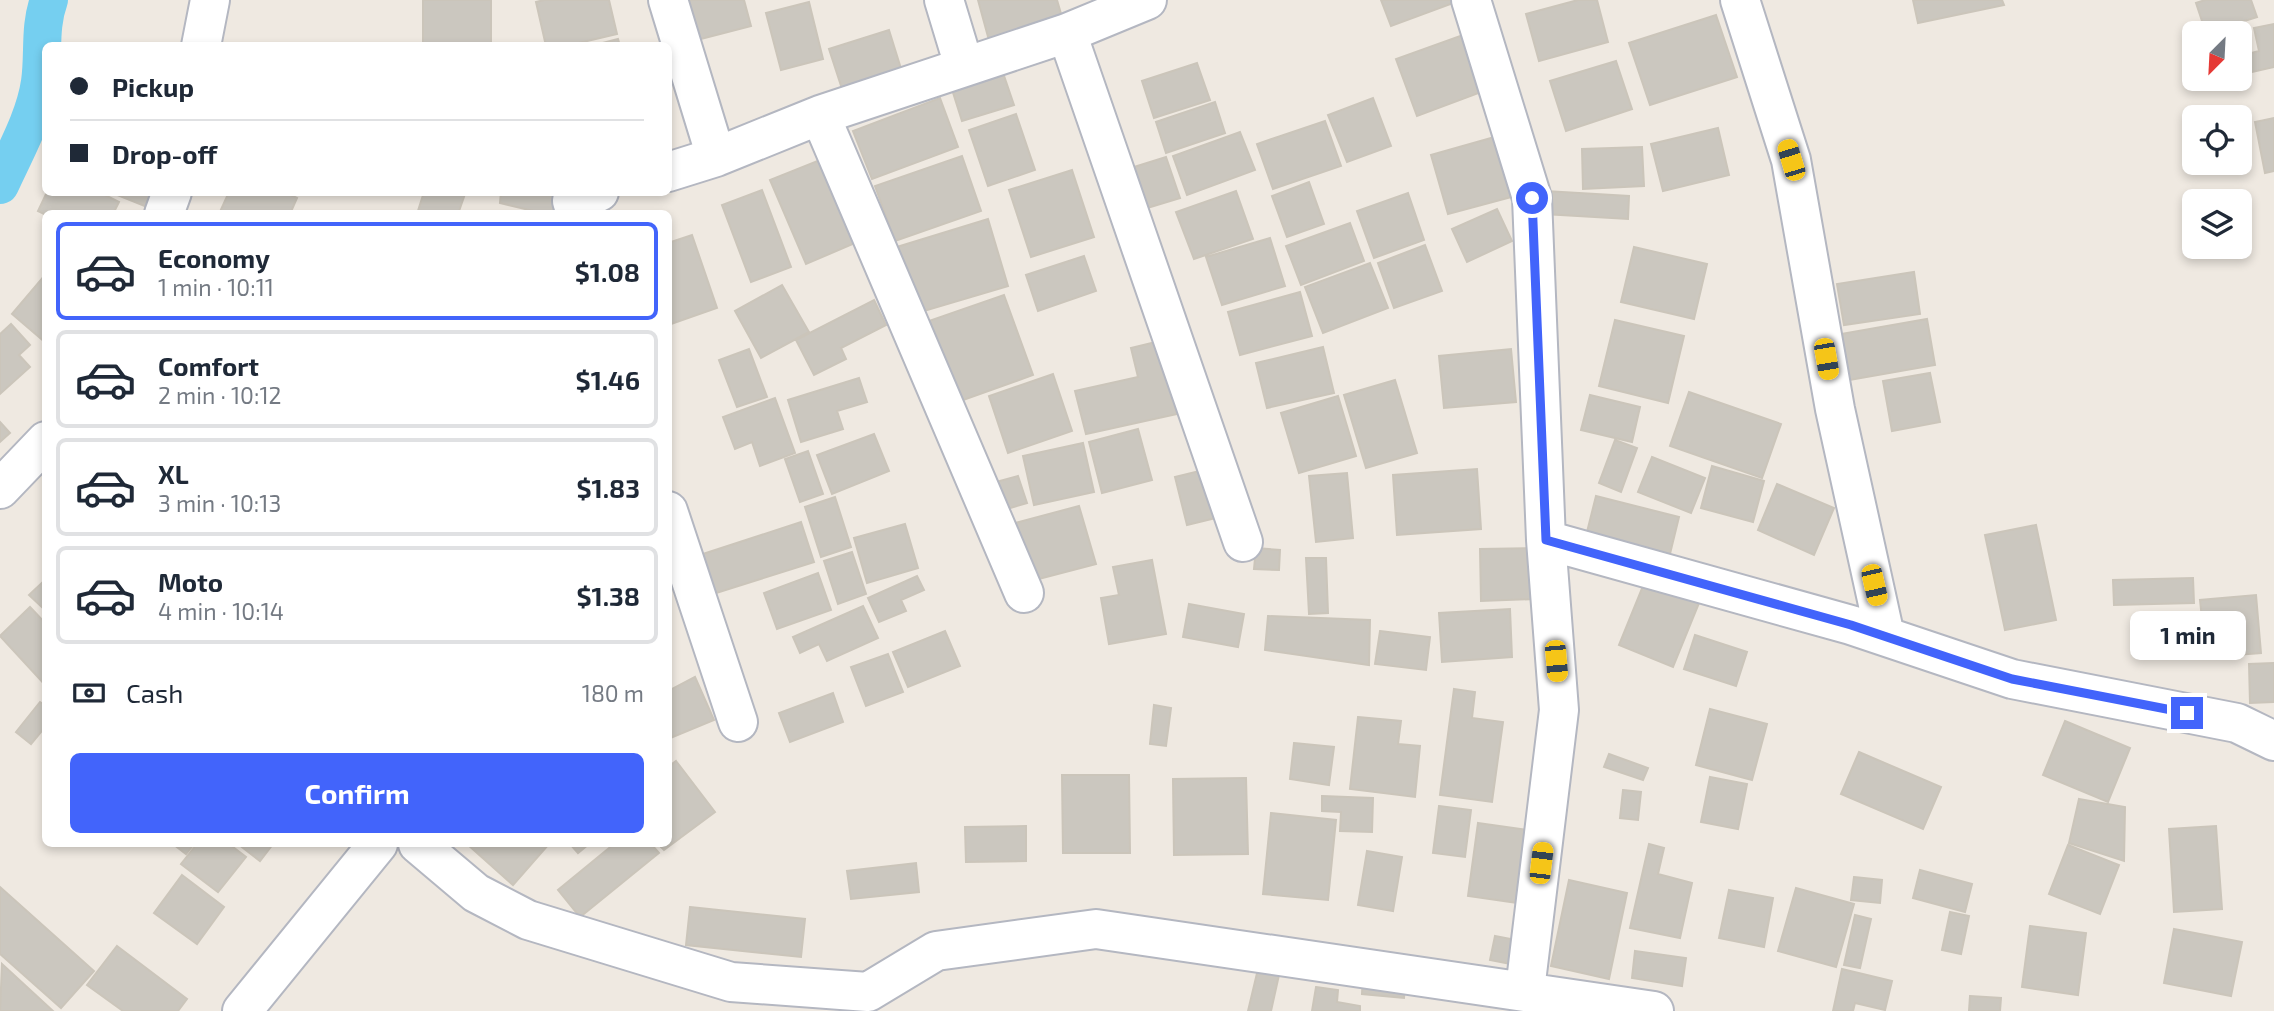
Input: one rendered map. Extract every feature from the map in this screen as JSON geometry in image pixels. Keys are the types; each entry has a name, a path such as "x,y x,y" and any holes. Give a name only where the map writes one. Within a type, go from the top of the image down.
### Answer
{"street":[{"path":"202,42 210,0"},
{"path":"668,0 716,157"},
{"path":"944,0 964,66"},
{"path":"672,171 716,157 820,115 1068,33 1147,0"},
{"path":"1471,0 1532,198 1546,540 1559,710 1525,990"},
{"path":"1741,0 1791,160 1835,409 1885,636"},
{"path":"1068,33 1243,542"},
{"path":"820,115 1024,593"},
{"path":"575,210 572,201 587,196"},
{"path":"0,489 42,445"},
{"path":"672,523 738,722"},
{"path":"1546,540 1885,636 2012,679 2237,723 2274,741"},
{"path":"242,1011 376,847"},
{"path":"422,847 476,893 528,920 731,982 868,992 936,951 1096,929 1654,1011"}],"building":[{"path":"423,0 491,0 491,42 423,42"},
{"path":"609,0 617,34 583,42 545,42 536,2"},
{"path":"682,0 744,0 751,26 693,41"},
{"path":"978,0 1057,0 1064,24 990,44"},
{"path":"1381,0 1455,0 1456,2 1391,26"},
{"path":"1578,0 1597,0 1608,42 1539,61 1526,14"},
{"path":"1913,0 2002,0 2004,5 1918,23"},
{"path":"2205,0 2251,0 2257,17 2244,21 2202,21 2196,3"},
{"path":"809,2 823,59 781,70 766,13"},
{"path":"1716,15 1737,77 1650,105 1629,43"},
{"path":"2274,24 2274,67 2252,72 2252,53 2259,51 2254,28"},
{"path":"889,30 903,75 844,95 829,49"},
{"path":"1463,35 1484,91 1417,116 1396,59"},
{"path":"1616,61 1632,109 1566,131 1550,81"},
{"path":"1197,63 1210,100 1154,118 1142,81"},
{"path":"1000,64 1014,105 962,121 949,80"},
{"path":"940,98 958,147 872,179 853,131"},
{"path":"1373,98 1391,146 1347,162 1328,115"},
{"path":"1215,102 1225,133 1166,153 1156,122"},
{"path":"1016,114 1035,170 988,186 969,130"},
{"path":"2274,118 2274,171 2265,173 2255,122"},
{"path":"1325,121 1341,166 1273,189 1257,144"},
{"path":"1718,128 1729,175 1663,191 1651,144"},
{"path":"1240,132 1255,170 1187,195 1173,156"},
{"path":"1498,136 1515,196 1448,214 1431,155"},
{"path":"1642,147 1644,186 1583,189 1582,149"},
{"path":"962,156 981,211 895,241 875,186"},
{"path":"1166,157 1180,198 1144,209 1131,168"},
{"path":"820,160 855,243 806,264 770,180"},
{"path":"1072,170 1094,237 1031,257 1009,190"},
{"path":"1309,182 1324,224 1287,237 1272,196"},
{"path":"762,190 791,267 751,282 722,205"},
{"path":"1236,191 1253,239 1194,259 1176,212"},
{"path":"1545,191 1629,196 1628,219 1544,214"},
{"path":"1408,193 1424,240 1374,258 1357,211"},
{"path":"45,196 107,196 119,202 115,210 38,211"},
{"path":"120,196 157,196 152,209"},
{"path":"227,196 297,198 292,210 221,210"},
{"path":"423,196 464,196 459,210 418,210"},
{"path":"501,196 568,196 569,210 529,210 500,203"},
{"path":"1497,209 1512,241 1467,262 1452,229"},
{"path":"988,219 1008,286 917,313 897,247"},
{"path":"1350,223 1364,261 1301,285 1286,246"},
{"path":"692,235 717,308 672,324 672,242"},
{"path":"1270,238 1285,286 1222,305 1206,257"},
{"path":"1425,245 1442,291 1394,308 1378,263"},
{"path":"1634,247 1707,264 1694,319 1621,302"},
{"path":"1084,256 1096,291 1038,311 1026,275"},
{"path":"1370,263 1388,308 1323,333 1305,287"},
{"path":"1914,272 1920,314 1844,325 1837,284"},
{"path":"42,279 42,340 12,314"},
{"path":"782,285 809,332 761,358 735,311"},
{"path":"1300,292 1312,336 1240,355 1228,312"},
{"path":"1004,295 1033,375 952,404 923,323"},
{"path":"874,300 886,325 841,348 846,359 814,375 796,340"},
{"path":"1927,319 1935,365 1849,380 1841,334"},
{"path":"1615,320 1684,336 1668,403 1599,386"},
{"path":"11,324 30,345 19,355 30,367 0,394 0,334"},
{"path":"1160,341 1177,414 1086,434 1075,391 1138,377 1131,348"},
{"path":"1323,347 1334,393 1267,408 1256,363"},
{"path":"749,349 767,397 737,407 719,360"},
{"path":"1511,349 1516,402 1444,408 1439,356"},
{"path":"1930,373 1940,422 1892,431 1883,381"},
{"path":"1053,374 1072,431 1008,453 989,396"},
{"path":"859,378 867,402 837,411 843,429 801,442 788,400"},
{"path":"1395,380 1417,453 1366,468 1344,395"},
{"path":"1689,392 1781,424 1762,478 1670,446"},
{"path":"1590,395 1640,407 1632,442 1581,430"},
{"path":"1338,396 1356,456 1299,473 1281,413"},
{"path":"775,398 795,453 760,466 752,442 735,449 723,417"},
{"path":"0,422 10,433 0,442"},
{"path":"1138,429 1152,480 1102,493 1089,442"},
{"path":"874,434 889,471 832,494 817,455"},
{"path":"1615,440 1637,448 1621,492 1599,483"},
{"path":"1083,443 1094,492 1034,505 1023,456"},
{"path":"808,451 823,494 800,502 785,459"},
{"path":"1652,457 1705,478 1691,513 1638,492"},
{"path":"1712,466 1764,481 1753,522 1701,508"},
{"path":"1212,468 1224,516 1187,525 1175,477"},
{"path":"1477,469 1481,529 1397,535 1393,475"},
{"path":"1347,473 1353,538 1316,542 1309,476"},
{"path":"1018,476 1027,503 997,512 996,482"},
{"path":"1777,484 1834,508 1814,555 1758,530"},
{"path":"1596,496 1679,517 1668,562 1585,540"},
{"path":"835,497 851,547 821,557 805,507"},
{"path":"1079,506 1096,564 1031,581 1015,523"},
{"path":"801,522 814,562 713,594 700,555"},
{"path":"905,524 918,568 867,583 854,538"},
{"path":"2036,525 2056,620 2005,630 1985,535"},
{"path":"1256,548 1280,550 1279,570 1254,569"},
{"path":"1533,548 1535,599 1481,601 1480,549"},
{"path":"852,552 866,594 838,604 824,561"},
{"path":"1306,558 1326,558 1328,613 1309,614"},
{"path":"1152,560 1166,634 1109,644 1101,598 1119,595 1113,567"},
{"path":"818,573 831,610 777,629 764,593"},
{"path":"917,576 924,590 901,600 906,611 879,622 868,598"},
{"path":"2193,578 2194,603 2114,605 2113,580"},
{"path":"1645,581 1699,603 1673,667 1619,645"},
{"path":"42,583 42,607 29,595"},
{"path":"2256,595 2261,653 2236,655 2232,616 2202,619 2200,600"},
{"path":"1189,604 1244,614 1238,647 1183,637"},
{"path":"863,606 878,638 827,661 819,644 800,653 793,637"},
{"path":"30,607 42,620 42,682 0,636"},
{"path":"1510,609 1512,657 1442,662 1439,613"},
{"path":"1268,616 1370,620 1369,665 1265,650"},
{"path":"945,631 960,666 908,687 893,652"},
{"path":"1380,631 1430,637 1426,670 1375,664"},
{"path":"1695,635 1747,652 1736,686 1684,669"},
{"path":"888,654 903,692 866,706 851,667"},
{"path":"2274,663 2274,702 2250,703 2249,664"},
{"path":"695,677 714,720 672,737 672,689"},
{"path":"1454,689 1475,692 1472,718 1503,722 1492,802 1440,795"},
{"path":"833,693 843,722 790,742 779,713"},
{"path":"40,702 42,703 42,731 31,744 16,732"},
{"path":"1154,705 1171,708 1166,746 1150,744"},
{"path":"1710,709 1767,724 1752,780 1696,765"},
{"path":"1358,717 1401,721 1398,744 1420,746 1415,797 1350,789"},
{"path":"2065,721 2130,748 2108,802 2043,775"},
{"path":"1294,743 1334,747 1329,785 1290,779"},
{"path":"1859,752 1941,787 1923,829 1841,794"},
{"path":"1609,754 1648,768 1643,780 1604,767"},
{"path":"676,761 715,812 672,844 672,764"},
{"path":"1062,775 1129,775 1130,853 1063,853"},
{"path":"1710,777 1747,784 1738,829 1701,822"},
{"path":"1246,778 1248,854 1174,855 1173,779"},
{"path":"1623,790 1641,792 1638,820 1620,818"},
{"path":"1322,796 1373,798 1372,832 1340,831 1341,812 1322,811"},
{"path":"2079,799 2125,807 2124,861 2069,843"},
{"path":"1439,806 1471,810 1465,857 1433,853"},
{"path":"1271,813 1336,820 1328,900 1263,894"},
{"path":"1478,823 1528,830 1518,903 1468,896"},
{"path":"1026,826 1026,861 966,862 965,827"},
{"path":"2216,826 2222,909 2174,912 2169,829"},
{"path":"1649,844 1664,848 1658,874 1692,883 1680,938 1630,928"},
{"path":"2068,845 2119,865 2100,914 2049,894"},
{"path":"177,847 192,847 186,854"},
{"path":"195,847 233,847 246,857 218,892 181,864"},
{"path":"242,847 271,847 260,861"},
{"path":"470,847 546,847 513,885"},
{"path":"573,847 585,847 578,853"},
{"path":"610,847 654,847 659,853 580,917 558,890"},
{"path":"1367,851 1402,857 1393,911 1358,905"},
{"path":"916,863 919,892 851,899 847,871"},
{"path":"1920,870 1972,884 1965,912 1913,898"},
{"path":"182,875 224,907 197,944 154,913"},
{"path":"1854,877 1882,880 1880,903 1851,900"},
{"path":"1569,880 1627,893 1609,979 1551,966"},
{"path":"0,887 94,971 61,1008 0,954"},
{"path":"1796,888 1854,904 1836,967 1778,951"},
{"path":"1729,890 1773,898 1764,947 1719,938"},
{"path":"690,907 805,919 801,957 686,945"},
{"path":"1950,912 1969,916 1961,954 1942,950"},
{"path":"1855,915 1871,919 1860,968 1844,965"},
{"path":"2030,926 2086,933 2078,995 2022,987"},
{"path":"2174,929 2242,942 2231,996 2164,983"},
{"path":"1495,936 1516,940 1511,964 1490,960"},
{"path":"117,946 187,999 178,1011 123,1011 87,985"},
{"path":"1635,951 1686,958 1682,986 1632,978"},
{"path":"2,964 53,1011 0,1011"},
{"path":"1258,969 1279,975 1271,1011 1248,1011"},
{"path":"1842,969 1892,981 1885,1010 1855,1003 1853,1011 1833,1011"},
{"path":"1363,975 1406,979 1404,998 1362,994"},
{"path":"1316,987 1338,990 1337,1002 1360,1006 1360,1011 1312,1011"},
{"path":"1970,996 2001,998 2000,1011 1969,1011"}],"waterway":[{"path":"0,185 34,108 41,72 44,20 49,0"}],"route":[{"path":"1532,198 1546,540 1851,625 2012,679 2187,713"}]}
